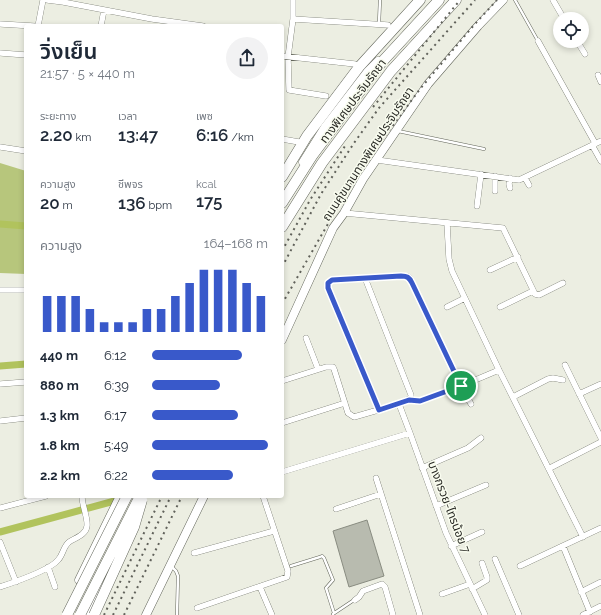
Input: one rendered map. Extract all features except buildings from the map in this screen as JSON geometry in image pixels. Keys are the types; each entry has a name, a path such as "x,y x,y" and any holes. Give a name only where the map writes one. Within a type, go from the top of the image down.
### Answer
{"highway":[{"path":"284,174 307,136 359,67 420,0"},
{"name":"ทางพิเศษประจิมรัถยา","path":"284,200 312,156 381,63 437,0"},
{"name":"ทางพิเศษประจิมรัถยา","path":"284,224 322,163 391,71 456,0"},
{"path":"284,168 291,162"},
{"path":"67,615 126,498"},
{"path":"80,615 139,498"},
{"path":"94,615 134,528 143,498"}],"main road":[{"path":"284,194 312,146 368,71 393,47 437,0"},
{"name":"ถนนคู่ขนานทางพิเศษประจิมรัถยา","path":"284,336 333,228 344,213 363,179 428,84 478,26 503,0"},
{"path":"62,615 119,498"},
{"path":"87,615 143,498"},
{"path":"146,615 203,498"},
{"path":"79,581 99,589"}],"street":[{"path":"38,24 43,0"},
{"path":"47,0 73,2 152,20 186,24"},
{"path":"293,0 293,19 285,56 288,90 326,96"},
{"path":"553,0 560,12"},
{"path":"102,24 104,10"},
{"path":"293,19 388,24"},
{"path":"151,24 152,20"},
{"path":"0,24 24,25"},
{"path":"538,41 596,143 601,161"},
{"path":"581,48 585,54"},
{"path":"0,53 24,55"},
{"path":"285,56 355,64"},
{"path":"598,75 601,82"},
{"path":"284,139 299,142"},
{"path":"377,160 519,180 596,143"},
{"path":"0,147 24,151"},
{"path":"477,206 481,174"},
{"path":"495,191 496,176"},
{"path":"510,178 510,188"},
{"path":"525,178 529,185"},
{"path":"344,213 502,228 518,257 535,294 539,295 563,283"},
{"path":"447,223 450,265 499,370 550,468 583,537"},
{"path":"490,270 518,257"},
{"path":"379,410 328,288 328,283 332,280 401,276 410,278 471,404"},
{"path":"365,278 412,395 409,400"},
{"path":"0,290 24,290"},
{"path":"500,307 533,291"},
{"path":"447,307 465,298"},
{"path":"306,338 318,369"},
{"path":"565,365 601,438"},
{"path":"284,380 330,366 334,369 348,413 354,418 409,400 420,401 499,370"},
{"path":"513,397 548,379 553,378 563,380"},
{"path":"0,384 24,382"},
{"path":"579,394 601,384"},
{"path":"284,422 345,403"},
{"name":"บางกรวย-ไทรน้อย 7","path":"399,404 451,546 485,615"},
{"path":"0,420 24,418"},
{"path":"284,471 410,433"},
{"path":"422,468 468,448 481,438"},
{"path":"550,468 601,442"},
{"path":"376,478 420,615"},
{"path":"436,506 486,485"},
{"path":"336,509 381,494"},
{"path":"0,508 38,498"},
{"path":"0,587 16,582 58,561 67,545 87,528 82,498"},
{"path":"197,608 287,577 288,574 264,498"},
{"path":"520,566 601,528"},
{"path":"194,553 274,531"},
{"path":"451,546 482,532"},
{"path":"0,542 16,582"},
{"path":"563,546 590,612"},
{"path":"496,559 519,615"},
{"path":"442,594 487,580 482,563"},
{"path":"48,566 54,587"},
{"path":"581,592 601,582"},
{"path":"355,600 363,591 382,584 385,587 393,615"},
{"path":"260,587 272,615"},
{"path":"583,615 601,606"}],"lane":[{"path":"379,24 380,0"},
{"path":"515,0 538,41"},
{"path":"396,131 484,149"},
{"path":"292,566 322,556 324,558 333,577 332,582 326,588 332,614 355,600"},
{"path":"170,565 176,571 178,576 177,615"}],"green space":[{"path":"0,163 24,170 24,274 0,273"}],"waterway":[{"path":"0,224 24,226"},
{"path":"0,366 24,364"},
{"path":"0,532 122,499"}],"railway":[{"path":"373,107 460,0"},
{"path":"284,263 321,194 379,108 475,0"},
{"path":"284,301 356,175 420,89 497,0"},
{"path":"284,247 310,200 345,146"},
{"path":"104,615 161,498"},
{"path":"113,615 170,498"},
{"path":"124,615 181,498"}],"route":[{"path":"401,276 410,278 461,386 420,401 409,400 379,410 328,288 328,283 332,280 401,276"}]}
